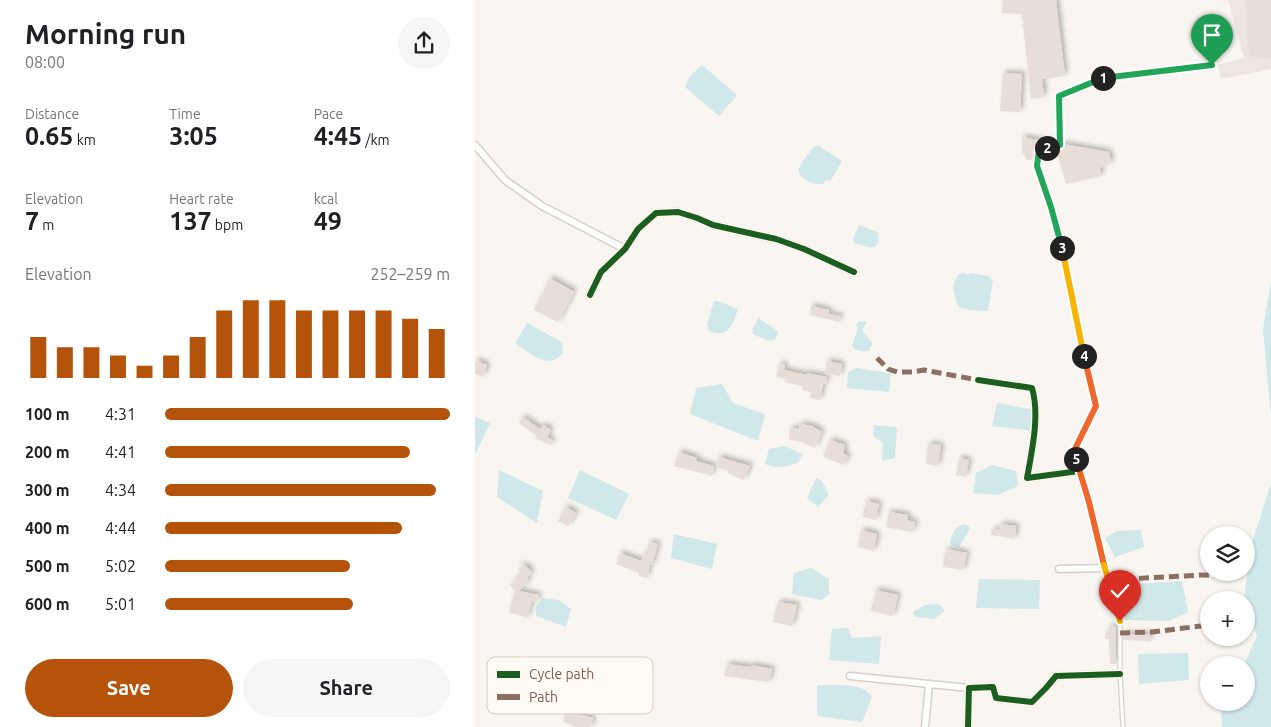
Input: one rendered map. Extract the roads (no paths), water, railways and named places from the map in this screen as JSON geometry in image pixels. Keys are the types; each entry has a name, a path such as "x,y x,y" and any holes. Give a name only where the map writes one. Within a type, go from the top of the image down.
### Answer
{"street":[{"path":"475,145 505,180 542,206 625,249"},
{"path":"590,295 601,272 625,249 638,230 656,213 678,212 713,225 776,239 804,249 854,272"},
{"path":"978,380 1032,388 1036,402 1032,450 1027,478 1079,470"},
{"path":"1059,569 1105,568"},
{"path":"850,676 969,688 993,687 996,698 1032,702 1056,676 1119,674"},
{"path":"925,727 929,684"},
{"path":"968,727 969,688"}],"lane":[{"path":"1123,727 1119,674 1120,621 1089,502 1073,453 1096,406 1075,320 1062,246 1037,166 1039,150 1060,145 1059,96 1106,77 1212,65"}],"water":[{"path":"702,65 737,95 719,116 685,87 690,76"},
{"path":"814,146 819,146 842,161 831,180 825,181 824,184 806,180 800,174 800,166"},
{"path":"859,225 879,233 875,247 854,243 853,238"},
{"path":"963,272 967,275 971,273 989,276 993,281 988,311 959,307 953,288 956,279"},
{"path":"1271,281 1271,418 1263,329"},
{"path":"714,301 738,309 732,325 725,332 715,333 709,331 707,325"},
{"path":"759,318 778,332 775,339 770,341 752,334"},
{"path":"859,321 867,322 862,330 873,344 869,351 859,351 852,346 858,328 856,324"},
{"path":"527,323 562,342 563,353 557,358 545,360 533,355 515,343"},
{"path":"856,368 891,373 889,392 847,388 848,372"},
{"path":"722,384 733,403 765,414 758,441 690,414 696,388"},
{"path":"997,403 1035,410 1034,431 992,426"},
{"path":"475,417 490,423 475,455"},
{"path":"874,425 897,427 895,458 882,461 883,443 873,436"},
{"path":"785,446 802,454 799,462 782,467 765,464 769,449"},
{"path":"992,465 1016,471 1018,486 998,495 973,493 976,473"},
{"path":"499,470 543,491 537,523 497,497"},
{"path":"580,470 629,494 616,520 568,498"},
{"path":"816,478 822,481 829,495 818,507 807,498"},
{"path":"1271,484 1271,727 1222,727 1221,711 1255,711 1255,656 1248,656 1252,646 1255,646 1257,636 1255,630 1255,591 1245,591 1246,581 1255,581 1255,534"},
{"path":"966,524 970,528 959,548 950,544 954,531 959,526"},
{"path":"1141,530 1144,547 1115,557 1105,538 1117,531"},
{"path":"674,534 717,544 712,569 671,558"},
{"path":"811,568 829,579 829,594 821,600 792,594 794,573"},
{"path":"979,579 1040,580 1039,609 976,608"},
{"path":"1182,581 1188,612 1169,621 1124,620 1118,585"},
{"path":"543,598 559,600 571,609 566,627 536,616 536,606"},
{"path":"925,605 940,605 945,611 934,619 915,617 913,612"},
{"path":"848,628 852,638 881,636 879,664 829,660 832,629"},
{"path":"1188,653 1189,680 1139,684 1138,654"},
{"path":"817,685 855,686 868,692 872,697 862,722 817,716"}]}
